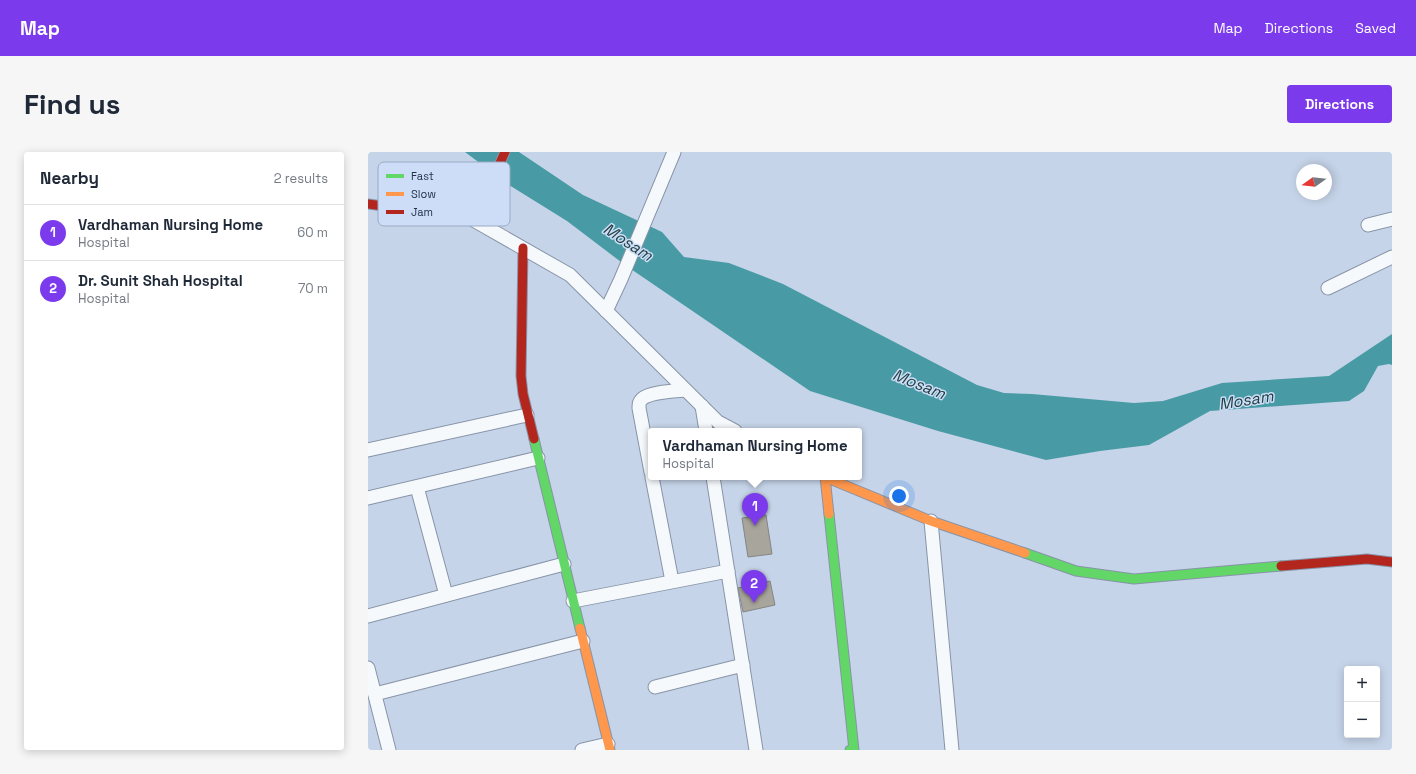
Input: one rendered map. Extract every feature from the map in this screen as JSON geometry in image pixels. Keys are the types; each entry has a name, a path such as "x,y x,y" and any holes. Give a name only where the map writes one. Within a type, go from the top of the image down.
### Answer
{"street":[{"path":"500,162 505,152"},
{"path":"606,311 621,280 674,152"},
{"path":"368,204 378,205"},
{"path":"1368,225 1392,219"},
{"path":"488,226 570,275 718,422 729,428"},
{"path":"523,248 521,376 527,415 609,747 582,750"},
{"path":"1328,288 1392,257"},
{"path":"648,456 639,408 640,402 643,398 650,395 685,390"},
{"path":"702,406 706,428"},
{"path":"368,450 527,415"},
{"path":"368,498 538,458"},
{"path":"653,480 672,581"},
{"path":"713,480 756,750"},
{"path":"826,480 854,750 850,750"},
{"path":"833,480 931,521 1076,571 1134,579 1367,559 1392,562"},
{"path":"417,487 446,595"},
{"path":"931,521 952,750"},
{"path":"368,616 564,564"},
{"path":"573,601 728,571"},
{"path":"375,694 583,641"},
{"path":"655,687 743,664"},
{"path":"368,668 389,750"}],"water":[{"name":"Mosam","path":"465,152 519,152 583,195 662,232 684,257 729,263 783,284 977,385 1004,393 1134,403 1163,401 1222,383 1329,376 1392,334 1392,365 1389,364 1378,366 1364,391 1349,401 1210,411 1149,445 1046,460 938,431 810,391 625,265 567,221 510,186 510,162 478,162"}],"building":[{"path":"766,515 772,554 748,557 742,518"},
{"path":"770,581 775,605 743,612 738,588"}],"traffic: fast":[{"path":"534,439 580,628"},
{"path":"829,514 854,750 850,750"},
{"path":"1025,553 1076,571 1134,579 1281,566"}],"traffic: slow":[{"path":"825,480 829,514"},
{"path":"832,480 931,521 1025,553"},
{"path":"580,628 610,750"}],"traffic: jam":[{"path":"500,162 505,152"},
{"path":"368,204 378,205"},
{"path":"523,248 521,376 523,394 534,439"},
{"path":"1281,566 1367,559 1392,562"}],"place":[{"name":"Vardhaman Nursing Home","path":"755,526"},
{"name":"Dr. Sunit Shah Hospital","path":"754,603"}]}
